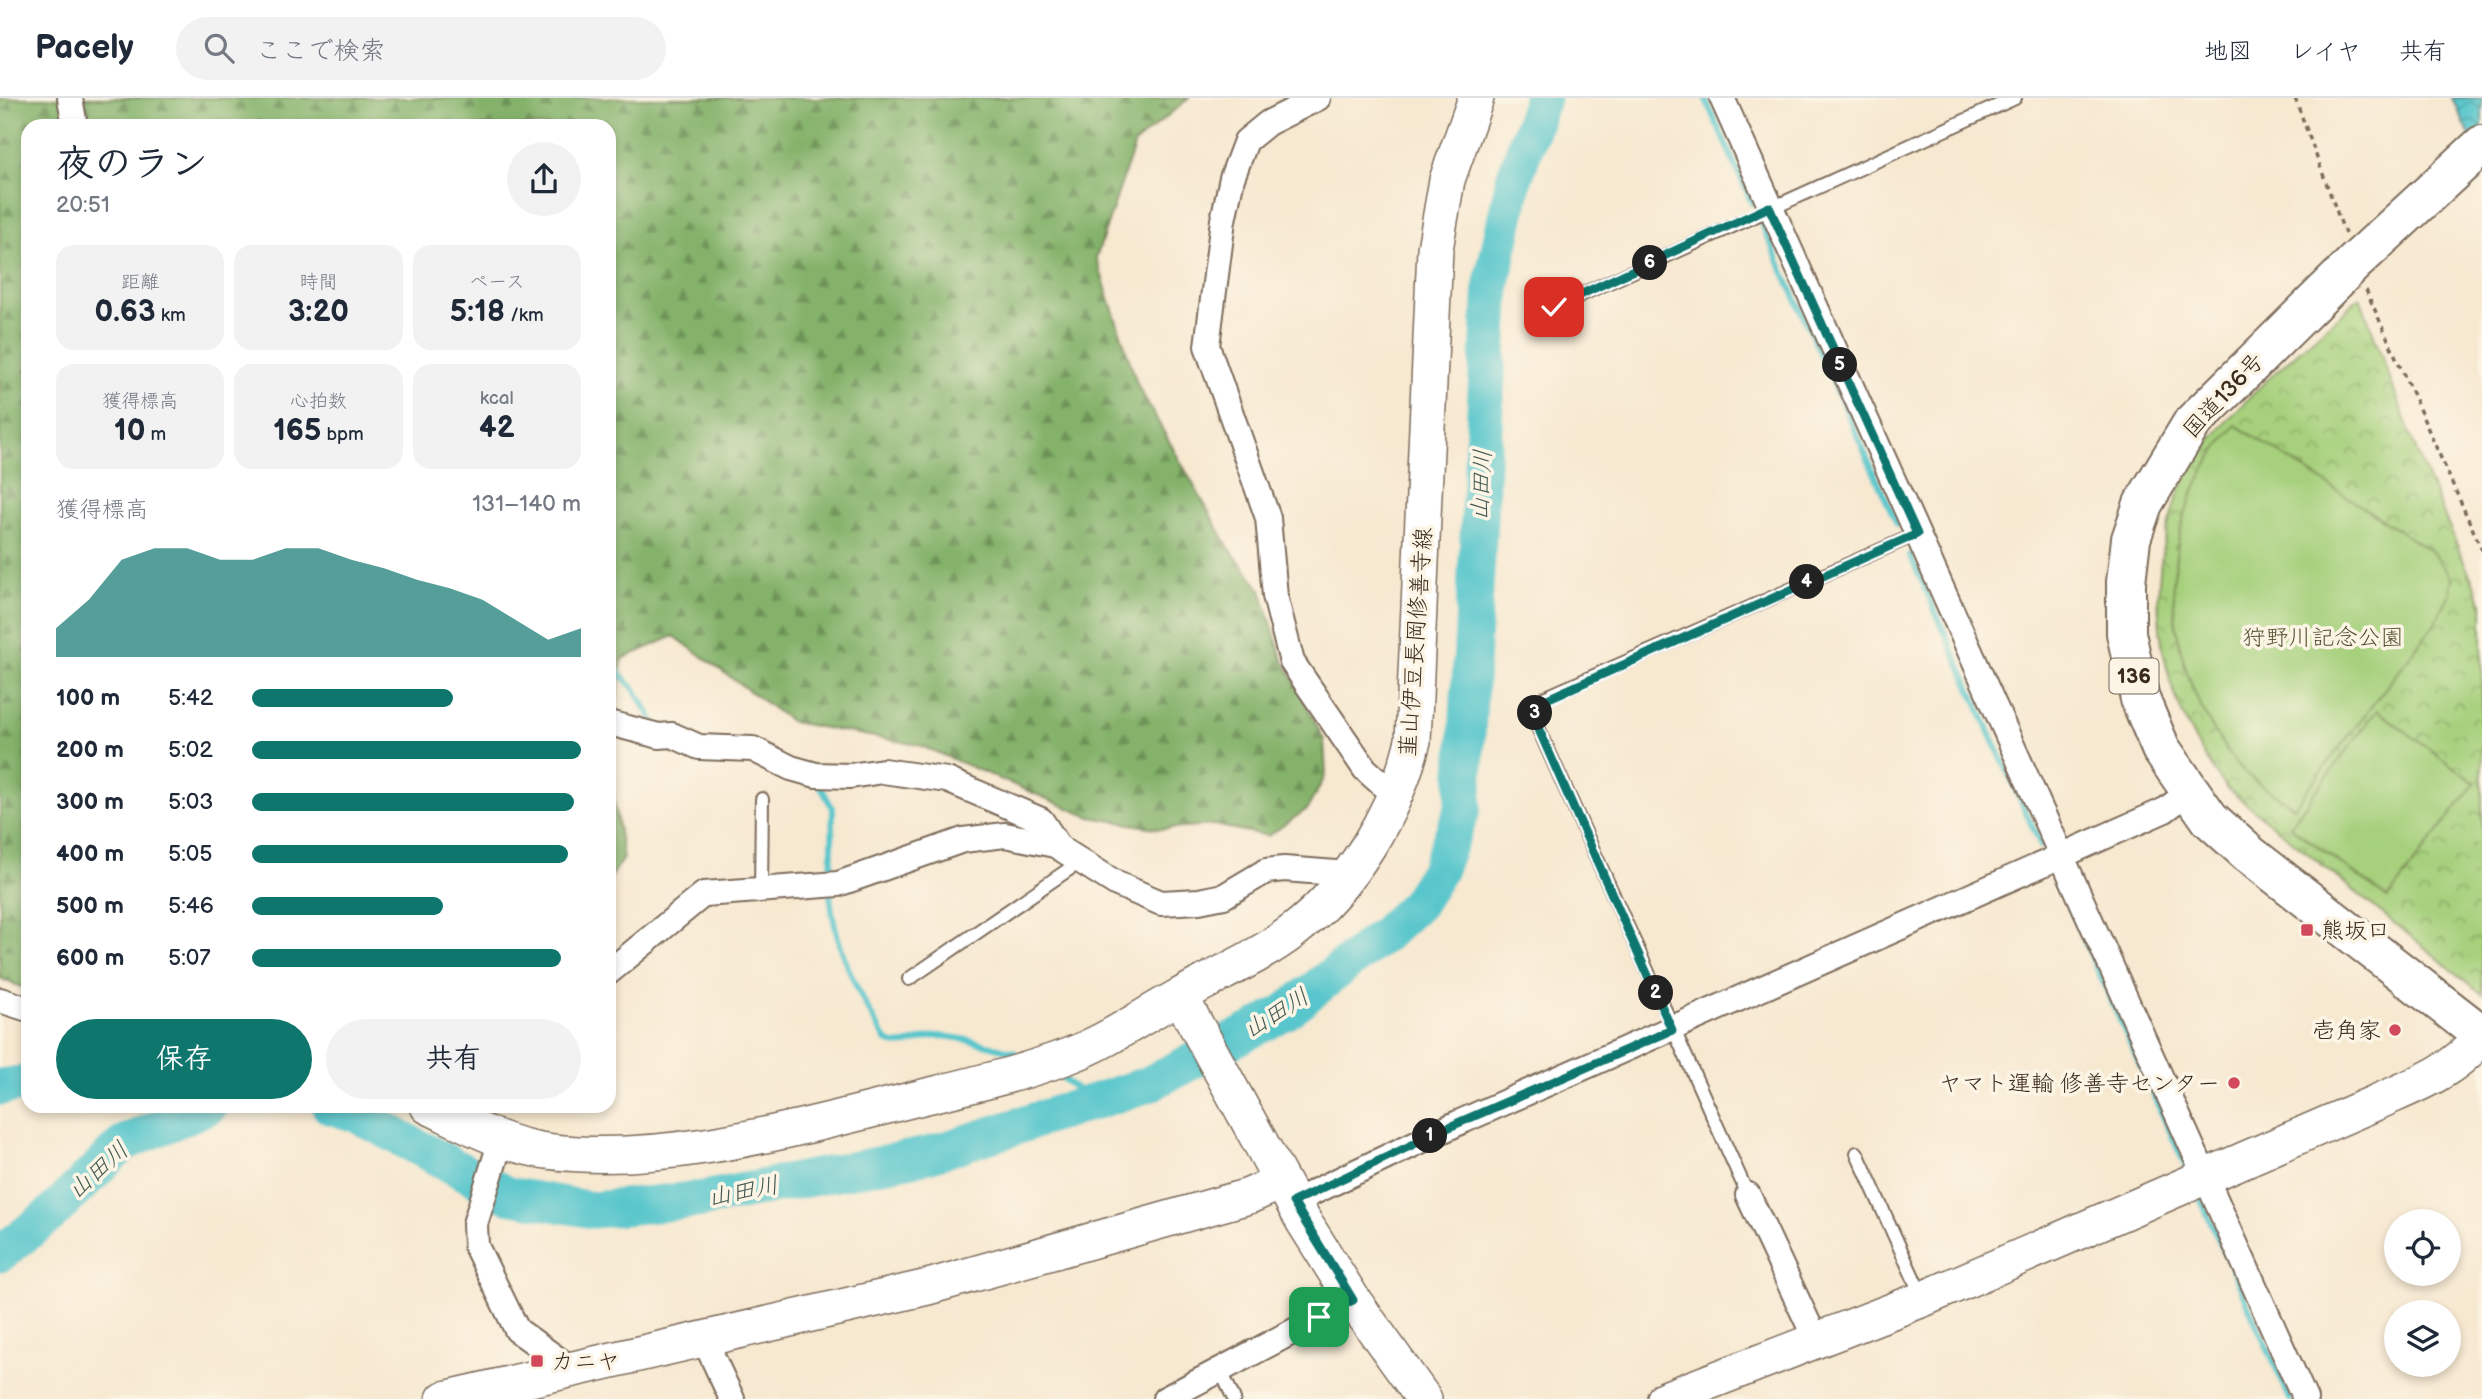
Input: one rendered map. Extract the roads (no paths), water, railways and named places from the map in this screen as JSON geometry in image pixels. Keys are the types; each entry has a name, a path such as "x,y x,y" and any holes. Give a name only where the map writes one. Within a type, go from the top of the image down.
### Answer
{"highway":[{"name":"国道136号","path":"2482,145 2192,423 2163,466 2143,504 2135,527 2126,582 2126,633 2140,699 2161,749 2210,819 2249,854 2482,1036"}],"street":[{"path":"70,98 74,119"},
{"path":"1318,98 1268,123 1246,141 1232,178 1223,220 1207,346 1268,518 1275,596 1292,662 1365,769 1395,796"},
{"name":"韮山伊豆長岡修善寺線","path":"443,1113 501,1140 544,1150 621,1155 670,1150 821,1122 1001,1077 1071,1055 1184,1002 1290,933 1349,874 1395,796 1413,741 1435,248 1447,180 1476,98"},
{"path":"1722,98 2305,1399"},
{"path":"616,725 663,735 699,747 753,750 791,768 816,775 850,776 883,771 947,780 1041,820 1059,847"},
{"path":"444,1399 928,1287 1250,1196 1287,1192 1458,1123 1672,1030 2165,810 2189,792"},
{"path":"616,966 704,894 830,884 963,840 1006,835 1059,847 1117,884 1161,902 1199,901 1224,896 1266,871 1284,869 1349,874"},
{"path":"0,1000 21,1007"},
{"path":"1184,1002 1287,1192 1353,1300 1424,1399"},
{"path":"1665,1399 1923,1299 2443,1072 2458,1062 2482,1036"},
{"path":"501,1140 475,1224 477,1246 517,1330 569,1368"},
{"path":"1748,1195 1817,1342"},
{"path":"1165,1399 1353,1300"},
{"path":"704,1339 732,1399"}],"lane":[{"path":"1554,307 1769,207 2015,98"},
{"path":"1748,1195 1536,723 1538,703 1917,534"},
{"path":"761,891 762,799"},
{"path":"909,979 1081,861"},
{"path":"1857,1153 1923,1299"},
{"path":"1220,1369 1234,1399"}],"water":[{"path":"2452,98 2482,98 2482,161"}],"waterway":[{"name":"山田川","path":"353,1113 507,1195 593,1210 704,1199 928,1155 1149,1084 1284,1013 1385,934 1417,904 1438,871 1463,808 1492,283 1514,179 1542,98"},
{"path":"1705,98 1752,203"},
{"path":"1761,222 1897,524"},
{"path":"1910,555 2041,846"},
{"path":"616,670 635,690 658,728"},
{"path":"819,783 833,809 831,879"},
{"path":"2053,871 2185,1165"},
{"path":"830,890 836,929 849,969 887,1041 906,1044 939,1036 1014,1052"},
{"path":"1058,1075 1094,1102"},
{"path":"0,1087 21,1084"},
{"name":"山田川","path":"0,1254 50,1215 124,1143 193,1113"},
{"path":"2200,1198 2290,1399"}],"place":[{"name":"熊坂口","path":"2307,930"},
{"name":"壱角家","path":"2395,1030"},
{"name":"ヤマト運輸 修善寺センター","path":"2234,1083"},
{"name":"カニヤ","path":"537,1361"}],"park label":[{"name":"狩野川記念公園","path":"2323,637"}]}
